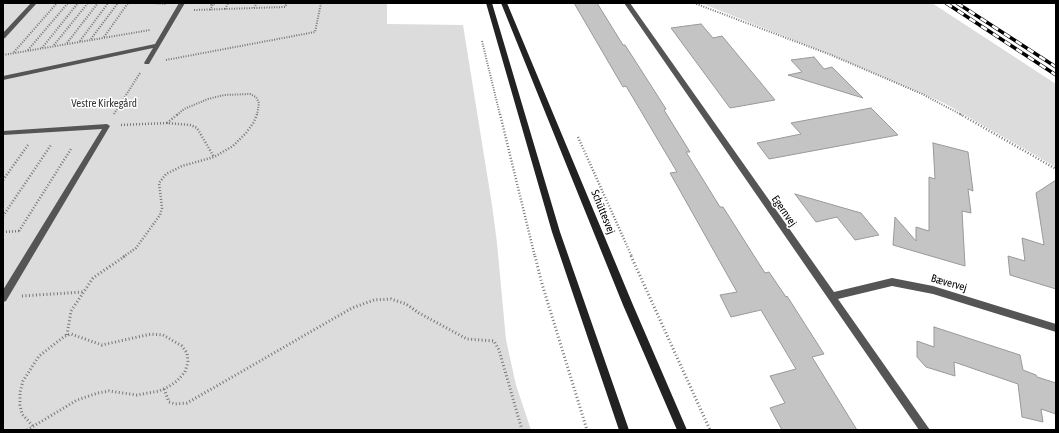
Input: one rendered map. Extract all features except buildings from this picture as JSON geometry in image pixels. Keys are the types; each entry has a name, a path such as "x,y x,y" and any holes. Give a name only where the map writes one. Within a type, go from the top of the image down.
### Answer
{"main road":[{"path":"489,3 556,232 624,430"},
{"name":"Schüttesvej","path":"504,3 628,305 682,430"}],"street":[{"path":"3,37 34,3"},
{"path":"147,63 182,3"},
{"name":"Egernvej","path":"627,3 784,230 833,296 925,430"},
{"path":"3,78 158,45"},
{"path":"3,133 107,126"},
{"path":"3,298 107,126"},
{"name":"Bævervej","path":"833,296 892,282 933,290 1056,328"}],"path":[{"path":"14,53 57,3"},
{"path":"28,50 68,3"},
{"path":"42,48 78,3"},
{"path":"54,46 88,3"},
{"path":"67,43 98,3"},
{"path":"80,41 108,3"},
{"path":"91,39 118,3"},
{"path":"104,37 128,3"},
{"path":"210,10 212,4 216,3"},
{"path":"224,9 228,3"},
{"path":"239,9 241,3 245,3"},
{"path":"254,8 257,3"},
{"path":"270,8 272,3"},
{"path":"196,7 194,10 270,8 285,7 287,3"},
{"path":"147,63 315,32 321,3"},
{"path":"694,3 831,55 922,94 992,131 1056,169"},
{"path":"3,55 143,30 167,29"},
{"path":"482,40 542,284 587,430"},
{"path":"118,107 139,75"},
{"path":"67,336 71,311 93,278 136,248 160,215 162,208 158,188 166,174 182,166 214,157 233,146 246,133 254,122 259,109 259,103 256,97 250,94 235,94 208,99 184,109 167,123"},
{"path":"107,126 167,123 191,125 197,128 214,157"},
{"path":"576,133 710,430"},
{"path":"3,216 52,143"},
{"path":"3,180 29,144"},
{"path":"19,232 71,149"},
{"path":"3,298 83,292"},
{"path":"164,389 169,402 175,404 187,403 352,308 374,300 391,299 406,304 419,313 467,339 494,341 499,350 522,430"},
{"path":"27,430 77,400 98,393 109,391 137,395 164,389 177,381 185,372 188,362 188,353 182,346 163,335 151,334 102,345 77,336 67,336 55,342 39,356 23,381 20,392 22,414 33,426"}],"green space":[{"name":"Vestre Kirkegård","path":"3,3 387,3 387,24 463,25 492,205 506,340 516,385 531,430 3,430"},
{"path":"701,3 932,3 1056,84 1056,167 944,103 831,55"}],"railway":[{"path":"946,3 1056,75"},
{"path":"957,3 1056,67"}]}
